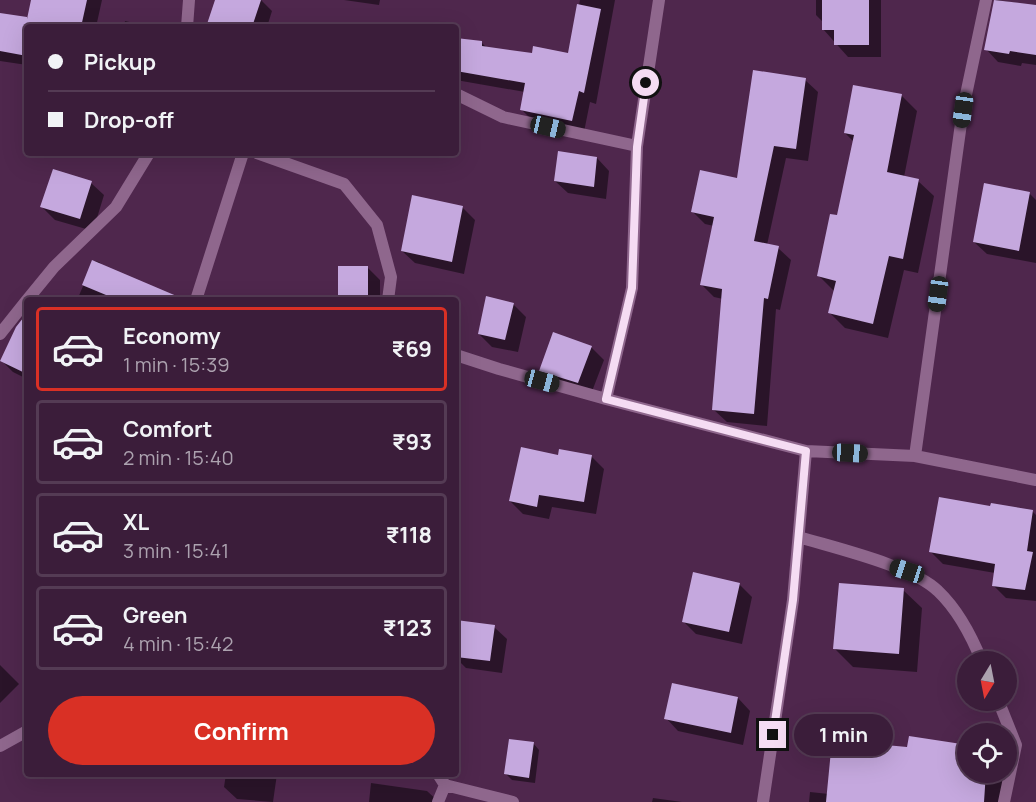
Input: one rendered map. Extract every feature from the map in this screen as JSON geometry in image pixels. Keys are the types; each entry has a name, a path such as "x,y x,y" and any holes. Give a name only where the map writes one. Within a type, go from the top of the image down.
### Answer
{"street":[{"path":"187,24 189,0"},
{"path":"606,399 632,288 637,147 659,0"},
{"path":"915,456 963,110 986,0"},
{"path":"459,95 503,117 637,147"},
{"path":"29,297 54,267 116,207 147,156"},
{"path":"197,297 242,156"},
{"path":"265,156 344,184 377,225 391,277 388,297"},
{"path":"0,334 24,304"},
{"path":"459,356 606,399 806,451 915,456 1036,480"},
{"path":"763,802 793,600 806,451"},
{"path":"800,537 907,571 937,590 959,617 976,651"},
{"path":"1003,711 1017,745 1004,802"},
{"path":"0,746 24,732"},
{"path":"438,802 442,779 513,802"}],"building":[{"path":"31,0 87,0 82,24 24,24 24,55 0,51 0,13 27,17 27,19"},
{"path":"215,0 261,0 253,24 207,24"},
{"path":"822,0 869,0 869,45 834,45 834,30 822,30"},
{"path":"994,0 1036,5 1036,55 984,50"},
{"path":"577,4 601,9 584,93 579,91 572,121 520,110 525,83 459,72 459,38 482,41 482,46 532,53 533,46 568,53"},
{"path":"753,70 806,78 796,149 774,146 754,241 779,246 768,299 764,298 754,414 712,410 722,289 700,285 714,217 691,212 700,170 737,178"},
{"path":"853,85 902,94 887,172 919,179 903,259 889,256 873,324 828,313 836,281 817,276 830,214 837,215 854,135 844,133"},
{"path":"558,151 597,157 594,187 554,181"},
{"path":"53,169 92,181 80,219 40,207"},
{"path":"984,183 1030,192 1019,251 973,242"},
{"path":"412,195 463,206 452,262 401,251"},
{"path":"92,260 179,297 111,297 82,285"},
{"path":"338,266 368,266 368,297 338,297"},
{"path":"486,296 514,303 505,340 478,334"},
{"path":"24,317 24,373 0,361 16,327"},
{"path":"553,332 592,346 578,383 539,371"},
{"path":"521,447 558,455 559,449 592,455 584,502 539,495 537,507 509,501"},
{"path":"939,497 990,506 991,503 1033,510 1027,551 1033,552 1025,590 992,586 995,564 929,552"},
{"path":"693,572 740,583 729,632 682,622"},
{"path":"839,583 904,588 899,654 833,649"},
{"path":"459,620 495,625 490,661 459,657"},
{"path":"672,683 738,697 731,733 664,719"},
{"path":"909,736 957,743 957,783 985,783 984,802 826,802 832,740 907,747"},
{"path":"509,739 534,742 529,778 504,774"}],"route":[{"path":"646,83 637,147 632,288 606,399 806,451 793,600 773,735"}]}
